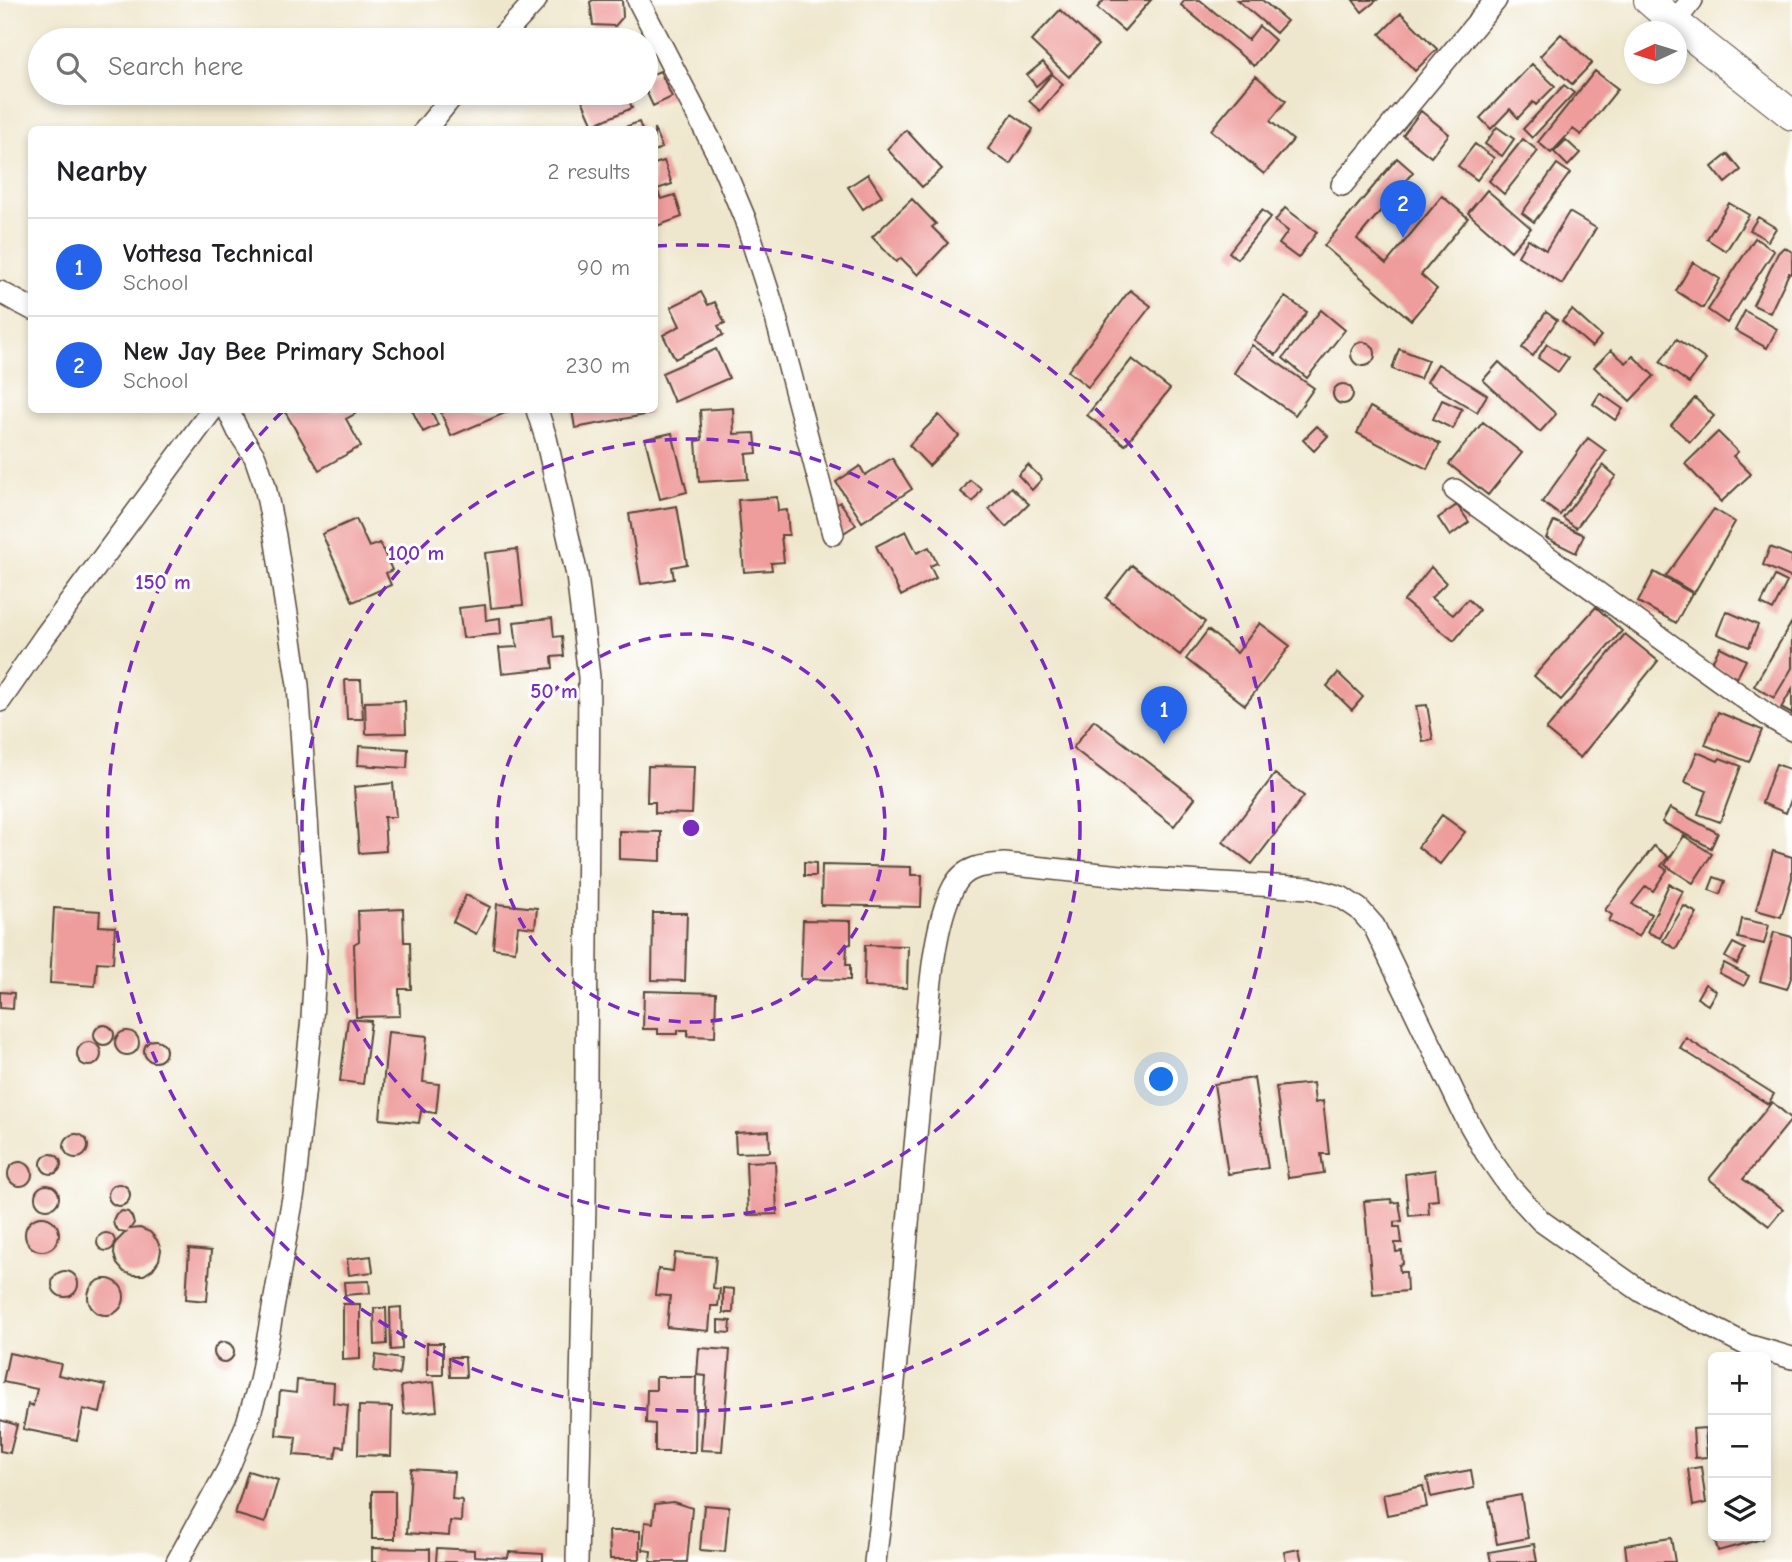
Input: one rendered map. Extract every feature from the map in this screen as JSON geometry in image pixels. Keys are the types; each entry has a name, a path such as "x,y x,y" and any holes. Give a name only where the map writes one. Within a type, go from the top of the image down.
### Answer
{"main road":[{"path":"1649,0 1683,11 1792,115"}],"street":[{"path":"510,28 536,0"},
{"path":"638,0 652,28"},
{"path":"1342,185 1496,0"},
{"path":"658,39 719,157 752,239 772,303 833,534"},
{"path":"431,126 446,105"},
{"path":"0,292 28,307"},
{"path":"0,701 210,413"},
{"path":"177,1562 228,1469 247,1423 260,1381 293,1192 312,1018 316,952 298,685 275,536 262,476 255,457 238,432 229,413"},
{"path":"538,413 549,449 577,575 589,677 585,1218 577,1562"},
{"path":"1455,489 1773,719 1792,730"},
{"path":"875,1562 900,1328 909,1192 934,962 946,907 955,884 965,871 983,865 1004,864 1150,879 1310,888 1341,897 1359,909 1374,926 1465,1116 1509,1186 1541,1221 1642,1292 1747,1345 1792,1359"}],"building":[{"path":"622,0 623,17 615,26 593,25 590,2"},
{"path":"1104,0 1151,0 1124,31 1097,8"},
{"path":"1185,0 1200,0 1248,40 1259,26 1275,40 1254,66 1181,5"},
{"path":"1237,0 1262,0 1287,21 1276,33"},
{"path":"1353,0 1377,0 1362,12"},
{"path":"1060,10 1098,45 1069,77 1031,41"},
{"path":"1401,13 1437,49 1415,71 1380,34"},
{"path":"1561,34 1592,63 1572,84 1540,56"},
{"path":"1043,62 1052,73 1036,86 1027,75"},
{"path":"1532,64 1555,86 1536,105 1533,102 1518,118 1510,109 1491,129 1480,118"},
{"path":"660,71 672,97 658,104"},
{"path":"1595,71 1618,89 1581,135 1573,129 1551,153 1538,142"},
{"path":"1052,74 1063,84 1040,111 1029,101"},
{"path":"1256,76 1286,101 1270,121 1293,140 1264,174 1211,130"},
{"path":"1564,85 1574,93 1532,138 1523,129"},
{"path":"584,105 631,105 632,108 593,125"},
{"path":"1421,111 1449,134 1431,157 1403,135"},
{"path":"1012,114 1033,129 1010,164 988,149"},
{"path":"1497,127 1514,139 1502,156 1485,144"},
{"path":"906,130 942,169 922,187 887,149"},
{"path":"1523,139 1538,151 1504,194 1489,181"},
{"path":"1566,140 1580,153 1568,166 1554,152"},
{"path":"1475,144 1494,158 1477,180 1458,166"},
{"path":"1728,154 1741,170 1725,183 1712,167"},
{"path":"1397,158 1413,172 1357,239 1386,264 1442,196 1468,218 1421,275 1437,289 1411,320 1324,246"},
{"path":"664,161 672,184 658,189 658,163"},
{"path":"1557,164 1570,173 1534,222 1522,213"},
{"path":"868,174 882,196 863,209 848,187"},
{"path":"1487,190 1531,228 1511,251 1468,213"},
{"path":"658,192 661,199 675,195 682,217 658,226"},
{"path":"912,199 936,224 932,227 948,243 918,275 901,258 896,262 872,237"},
{"path":"1729,203 1749,215 1726,251 1707,239"},
{"path":"1285,208 1317,232 1298,258 1279,244 1288,231 1275,221"},
{"path":"1262,210 1271,217 1237,259 1229,252"},
{"path":"1569,212 1596,228 1562,284 1518,256 1528,239 1546,250"},
{"path":"1758,217 1776,228 1768,241 1750,230"},
{"path":"1755,238 1774,251 1727,323 1708,310"},
{"path":"1784,247 1792,252 1792,274 1789,273 1770,313 1753,305 1778,253"},
{"path":"1693,262 1720,279 1703,308 1676,291"},
{"path":"1130,290 1151,306 1088,387 1068,371"},
{"path":"701,292 708,305 715,302 725,323 718,326 723,335 675,359 663,335 680,326 671,307"},
{"path":"1285,297 1307,312 1276,355 1254,340"},
{"path":"1321,310 1345,330 1307,378 1283,358"},
{"path":"1572,310 1601,336 1592,347 1562,321"},
{"path":"1745,311 1777,329 1767,348 1735,330"},
{"path":"1546,312 1557,320 1533,356 1522,348"},
{"path":"1677,339 1706,360 1689,383 1660,362"},
{"path":"1363,342 1372,345 1375,354 1372,363 1363,366 1354,363 1351,354 1354,345"},
{"path":"1547,344 1568,358 1558,372 1538,358"},
{"path":"1252,345 1314,388 1295,415 1234,373"},
{"path":"716,349 729,378 674,402 662,373"},
{"path":"1399,349 1428,360 1420,379 1392,369"},
{"path":"1611,350 1626,363 1633,356 1654,376 1630,401 1594,367"},
{"path":"1132,359 1170,389 1125,445 1087,415"},
{"path":"1499,362 1556,414 1540,432 1483,380"},
{"path":"1438,364 1487,395 1477,412 1427,382"},
{"path":"1339,384 1347,384 1353,394 1347,404 1339,404 1333,398 1333,390"},
{"path":"1600,393 1623,409 1615,420 1593,404"},
{"path":"1695,398 1714,416 1690,442 1671,425"},
{"path":"1442,400 1462,409 1453,429 1433,419"},
{"path":"1370,407 1440,444 1427,469 1357,433"},
{"path":"733,408 734,434 755,433 757,453 746,454 748,479 699,482 696,441 702,440 700,410"},
{"path":"286,413 354,413 346,419 361,446 319,470"},
{"path":"414,413 432,413 438,425 423,432"},
{"path":"441,413 505,413 451,436"},
{"path":"572,413 650,413 650,414 575,428"},
{"path":"939,415 959,436 929,466 909,445"},
{"path":"1483,422 1522,453 1488,495 1449,464"},
{"path":"1317,426 1328,436 1314,451 1303,440"},
{"path":"1718,432 1738,452 1733,456 1751,474 1721,502 1685,464"},
{"path":"672,433 687,492 660,499 645,439"},
{"path":"1588,438 1606,451 1560,515 1542,502"},
{"path":"892,458 912,489 862,522 836,482 860,466 865,475"},
{"path":"1028,465 1042,479 1032,490 1018,475"},
{"path":"1603,465 1616,476 1576,528 1563,518"},
{"path":"970,480 982,489 973,502 961,492"},
{"path":"1011,487 1029,504 1006,527 989,509"},
{"path":"777,497 778,511 787,510 789,535 781,535 784,562 771,563 772,570 744,572 738,500"},
{"path":"840,502 856,525 842,534 827,510"},
{"path":"1457,505 1469,522 1450,536 1438,518"},
{"path":"677,506 687,564 672,567 674,579 641,584 629,514"},
{"path":"1714,509 1735,522 1694,593 1666,576"},
{"path":"356,519 369,547 380,543 392,570 386,573 391,585 353,602 322,534"},
{"path":"1554,521 1584,535 1576,553 1546,538"},
{"path":"906,531 917,553 929,547 937,563 930,566 936,578 901,596 876,546"},
{"path":"1770,547 1792,556 1792,578 1763,565"},
{"path":"517,549 523,605 491,608 485,553"},
{"path":"1132,565 1205,622 1180,655 1106,598"},
{"path":"1431,567 1446,583 1431,598 1453,615 1468,599 1479,610 1454,641 1404,601"},
{"path":"1654,572 1692,593 1676,623 1638,602"},
{"path":"1775,576 1787,582 1773,610 1761,604"},
{"path":"485,605 486,620 500,618 501,634 463,638 459,608"},
{"path":"1596,607 1622,631 1561,700 1534,676"},
{"path":"1726,611 1758,625 1749,647 1717,634"},
{"path":"552,618 554,637 562,636 564,656 552,657 553,668 502,673 499,648 517,647 514,622"},
{"path":"1792,622 1792,668 1774,698 1754,686"},
{"path":"1260,623 1290,646 1245,705 1186,659 1208,630 1237,653"},
{"path":"1625,634 1658,661 1580,758 1546,730"},
{"path":"1720,647 1746,660 1737,678 1710,665"},
{"path":"1338,673 1363,697 1352,710 1327,686"},
{"path":"345,680 361,680 363,719 347,719"},
{"path":"1792,689 1792,714 1781,708"},
{"path":"405,701 406,733 366,734 365,702"},
{"path":"1427,705 1433,740 1423,742 1416,706"},
{"path":"1718,712 1762,730 1749,762 1705,745"},
{"path":"1094,720 1195,798 1174,826 1073,748"},
{"path":"359,746 408,749 407,768 358,765"},
{"path":"1697,752 1718,761 1720,758 1741,766 1720,822 1698,814 1707,791 1685,782"},
{"path":"1776,764 1792,770 1792,797 1786,813 1762,803"},
{"path":"648,766 694,767 692,814 655,813 655,802 647,802"},
{"path":"1275,774 1304,796 1252,864 1223,842"},
{"path":"393,783 396,817 384,817 386,851 359,853 354,787"},
{"path":"1670,808 1718,833 1711,848 1662,822"},
{"path":"1442,815 1465,832 1440,864 1418,847"},
{"path":"619,831 661,832 661,861 619,859"},
{"path":"1684,836 1712,854 1693,883 1665,865"},
{"path":"1654,846 1668,857 1661,866 1667,870 1653,891 1646,886 1632,904 1651,914 1639,937 1609,921 1612,915 1605,910"},
{"path":"1773,851 1792,857 1792,878 1781,917 1756,910"},
{"path":"804,862 816,863 816,876 804,876"},
{"path":"822,865 911,867 911,875 922,875 921,907 821,905"},
{"path":"1714,877 1725,881 1720,894 1709,890"},
{"path":"1669,884 1683,891 1660,938 1647,932"},
{"path":"466,895 490,907 476,934 453,922"},
{"path":"497,904 537,908 535,928 518,926 515,951 493,948"},
{"path":"1684,906 1697,913 1676,949 1663,941"},
{"path":"54,908 100,911 99,926 115,927 113,963 97,962 95,986 50,983"},
{"path":"403,909 404,942 410,942 411,989 399,989 400,1016 356,1017 354,944 359,941 358,911"},
{"path":"653,913 687,913 685,981 652,980"},
{"path":"1742,919 1769,925 1764,944 1738,938"},
{"path":"803,920 851,921 851,944 847,945 846,965 850,965 850,980 801,979"},
{"path":"1774,932 1792,937 1792,975 1787,989 1760,981"},
{"path":"1733,943 1745,949 1737,964 1725,957"},
{"path":"865,945 908,946 907,988 864,987"},
{"path":"1724,963 1749,976 1744,986 1719,973"},
{"path":"1705,984 1716,991 1708,1005 1697,998"},
{"path":"644,991 716,993 715,1037 688,1036 688,1030 678,1030 678,1034 658,1034 658,1029 643,1029"},
{"path":"0,992 14,993 13,1009 0,1008"},
{"path":"348,1019 371,1021 363,1084 340,1081"},
{"path":"104,1025 111,1028 114,1035 111,1042 104,1045 97,1042 94,1035 97,1028"},
{"path":"122,1031 132,1031 139,1038 139,1048 132,1055 122,1055 115,1048 115,1038"},
{"path":"388,1032 427,1036 423,1082 439,1084 436,1113 421,1111 419,1123 380,1119"},
{"path":"1686,1038 1774,1094 1768,1104 1680,1048"},
{"path":"155,1040 163,1043 166,1051 163,1059 155,1062 147,1059 144,1051 147,1043"},
{"path":"89,1042 97,1046 101,1054 97,1062 89,1066 81,1062 77,1054 81,1046"},
{"path":"1254,1078 1268,1168 1228,1174 1214,1084"},
{"path":"1313,1083 1315,1103 1323,1101 1329,1154 1321,1154 1324,1173 1288,1178 1276,1087"},
{"path":"1772,1102 1792,1119 1743,1179 1783,1209 1769,1226 1709,1179"},
{"path":"769,1131 770,1152 736,1153 735,1133"},
{"path":"76,1134 87,1141 88,1146 81,1157 76,1158 65,1151 64,1146 71,1135"},
{"path":"47,1154 55,1154 61,1164 55,1174 47,1174 41,1168 41,1160"},
{"path":"775,1161 777,1214 748,1215 746,1162"},
{"path":"20,1162 29,1165 32,1174 29,1183 20,1186 11,1183 8,1174 11,1165"},
{"path":"1435,1170 1438,1200 1428,1201 1429,1214 1409,1216 1405,1174"},
{"path":"119,1184 127,1187 130,1195 127,1203 119,1206 111,1203 108,1195 111,1187"},
{"path":"47,1185 56,1188 59,1197 56,1206 47,1209 38,1206 35,1197 38,1188"},
{"path":"1391,1199 1392,1203 1399,1202 1402,1221 1394,1222 1394,1227 1400,1227 1402,1243 1395,1243 1396,1252 1402,1251 1403,1264 1399,1265 1400,1272 1406,1272 1407,1291 1373,1294 1364,1201"},
{"path":"128,1212 132,1217 134,1223 130,1229 140,1228 150,1232 161,1250 153,1269 144,1275 124,1272 117,1264 115,1243 126,1232 119,1231 113,1220 116,1214"},
{"path":"42,1217 54,1222 59,1234 54,1246 42,1251 30,1246 25,1234 30,1222"},
{"path":"106,1233 112,1236 115,1242 112,1248 106,1251 100,1248 97,1242 100,1236"},
{"path":"189,1249 211,1251 207,1301 186,1299"},
{"path":"675,1253 716,1257 713,1288 720,1289 718,1306 711,1306 709,1331 667,1327 670,1296 655,1295 658,1269 673,1271"},
{"path":"371,1256 373,1272 349,1275 347,1259"},
{"path":"65,1271 74,1275 78,1284 74,1293 65,1297 56,1293 52,1284 56,1275"},
{"path":"106,1279 118,1285 124,1297 118,1309 106,1315 94,1309 88,1297 94,1285"},
{"path":"369,1281 370,1293 345,1295 344,1282"},
{"path":"723,1288 734,1289 733,1313 723,1313"},
{"path":"343,1304 360,1304 360,1359 343,1360"},
{"path":"401,1307 402,1349 391,1350 390,1308"},
{"path":"374,1308 386,1308 387,1344 375,1345"},
{"path":"718,1320 731,1321 730,1333 718,1332"},
{"path":"224,1342 231,1345 234,1352 231,1359 224,1362 217,1359 214,1352 217,1345"},
{"path":"427,1343 443,1343 443,1375 427,1375"},
{"path":"699,1348 730,1350 722,1451 701,1450 706,1376 697,1375"},
{"path":"9,1353 61,1364 58,1375 106,1385 100,1413 83,1409 77,1440 23,1429 28,1404 33,1406 37,1389 3,1382"},
{"path":"376,1355 401,1359 399,1375 374,1371"},
{"path":"449,1357 465,1357 466,1377 450,1377"},
{"path":"656,1377 696,1377 695,1452 655,1452 655,1424 646,1423 647,1390 656,1390"},
{"path":"297,1380 334,1383 333,1403 348,1405 344,1447 337,1446 335,1458 294,1455 296,1437 276,1435 280,1391 296,1393"},
{"path":"434,1382 437,1411 404,1414 401,1386"},
{"path":"359,1406 392,1407 391,1456 358,1455"},
{"path":"0,1420 17,1425 10,1453 0,1451"},
{"path":"1705,1428 1707,1457 1695,1458 1693,1429"},
{"path":"1701,1467 1706,1503 1693,1506 1688,1469"},
{"path":"411,1469 454,1472 452,1499 462,1500 461,1522 450,1521 449,1536 407,1533"},
{"path":"1471,1470 1474,1488 1431,1497 1427,1478"},
{"path":"248,1471 278,1480 265,1523 235,1514"},
{"path":"1423,1486 1427,1507 1387,1515 1383,1494"},
{"path":"372,1491 395,1491 395,1539 372,1539"},
{"path":"1521,1495 1528,1538 1497,1544 1489,1501"},
{"path":"673,1502 692,1508 687,1562 650,1562 651,1551 643,1550 645,1522 653,1523 655,1504"},
{"path":"704,1505 729,1507 725,1552 700,1550"},
{"path":"609,1531 640,1531 640,1559 610,1559"},
{"path":"1671,1538 1675,1562 1627,1562 1625,1545"},
{"path":"1715,1541 1755,1541 1718,1551"},
{"path":"1534,1544 1537,1562 1491,1562 1489,1552"},
{"path":"372,1548 430,1549 430,1562 372,1562"},
{"path":"437,1548 474,1550 474,1556 508,1558 509,1552 543,1554 543,1562 436,1562"},
{"path":"1299,1549 1302,1562 1286,1562 1284,1552"}],"place":[{"name":"New Jay Bee Primary School","path":"1403,238"},
{"name":"Vottesa Technical","path":"1164,744"}]}
